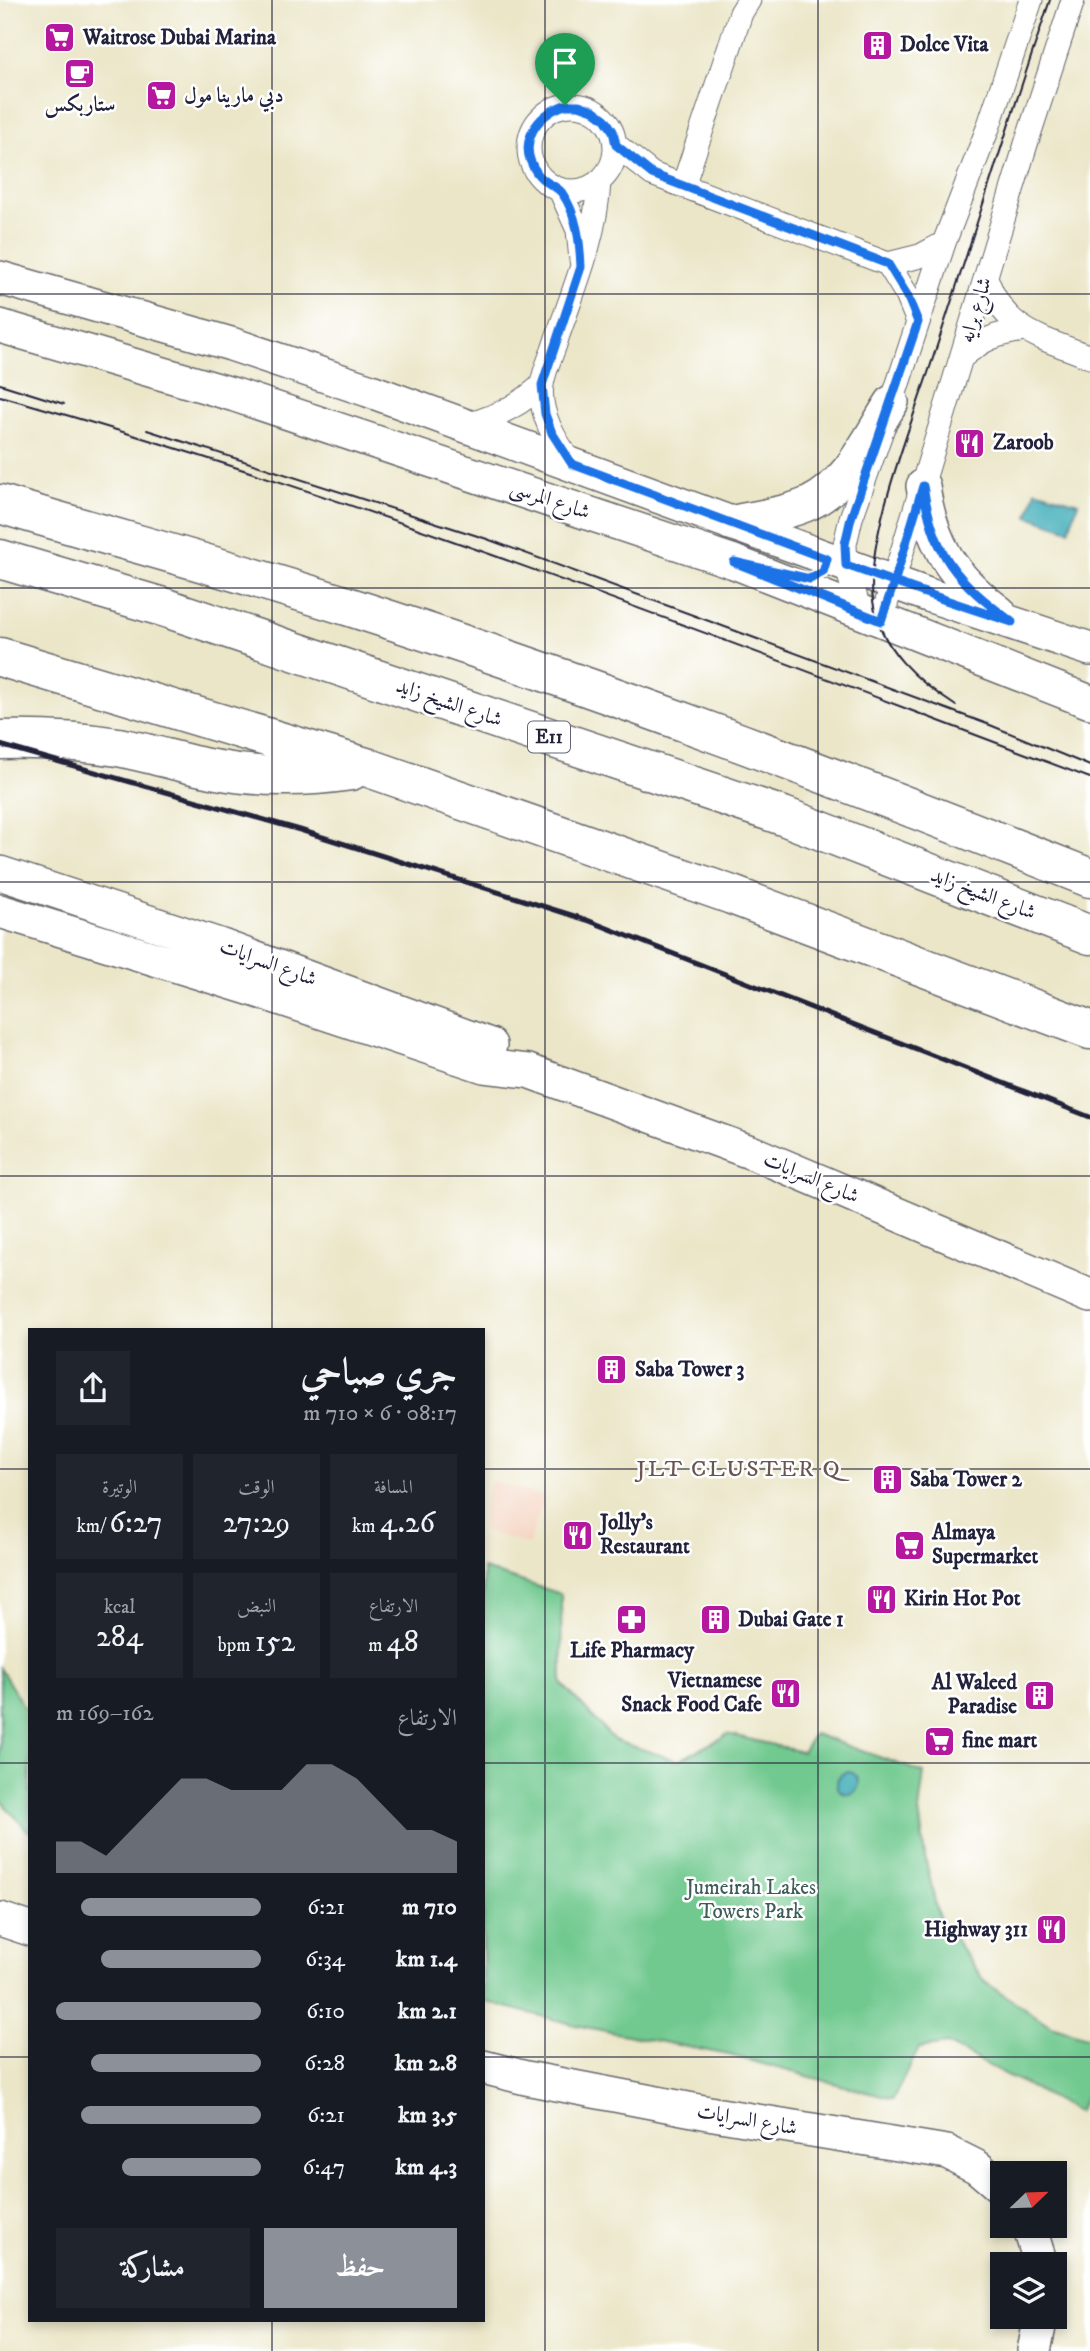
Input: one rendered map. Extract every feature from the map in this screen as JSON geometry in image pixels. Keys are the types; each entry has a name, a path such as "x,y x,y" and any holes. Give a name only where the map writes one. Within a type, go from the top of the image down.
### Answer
{"highway":[{"path":"0,504 244,575 455,642 825,775 1090,878"},
{"name":"شارع الشيخ زايد","path":"0,559 166,607 783,816 1090,935"},
{"path":"0,657 369,768 732,895 1090,1030"},
{"path":"0,740 51,740 118,747 213,769 252,775 304,776 369,768"}],"main road":[{"name":"شارع المرسى","path":"0,278 231,344 572,464 836,562 893,586 1090,649"},
{"name":"شارع المرسى","path":"0,326 234,395 734,562 1090,702"},
{"path":"730,523 782,512 810,503 827,492 848,470 892,402"},
{"path":"923,486 933,531 951,568 980,598 1012,622"},
{"path":"734,562 810,579 836,562"},
{"path":"872,617 867,604 868,596 880,587 893,586 961,622 1090,674"},
{"name":"شارع السرايات","path":"0,873 219,945 492,1046 506,1052 528,1071"},
{"name":"شارع السرايات","path":"0,911 265,993 484,1066 528,1071 753,1153 1090,1296"},
{"path":"0,1919 28,1928"},
{"name":"شارع السرايات","path":"485,2068 714,2115 947,2152 977,2167 990,2178"},
{"path":"1034,2351 1039,2329"}],"street":[{"path":"872,617 836,562 845,544 851,518 944,243 988,128 1031,0"},
{"name":"شارع برايه","path":"893,586 1026,144 1073,0"},
{"path":"683,186 744,4"},
{"path":"572,464 552,433 545,414 542,385 595,223 603,179 615,156 616,145 613,131 605,119 593,110 579,105 565,105 545,114 532,131 530,160 547,184 561,190 574,192 588,189 603,179 652,174"},
{"path":"616,145 652,174 888,264 920,256 944,243"},
{"path":"561,190 578,230 581,267"},
{"path":"888,264 907,295 918,322"},
{"path":"986,277 1003,313 1024,330 1090,357"},
{"path":"962,357 987,338 1024,330"},
{"path":"465,425 499,415 529,397 542,385"}],"shaded area":[{"path":"491,1481 544,1497 529,1545 485,1532 485,1500"}],"green space":[{"name":"Jumeirah Lakes Towers Park","path":"485,1570 561,1594 562,1684 614,1740 678,1761 728,1734 802,1752 814,1734 924,1773 919,1811 925,1857 938,1915 985,1982 1051,2026 1090,2038 1090,2090 1078,2112 947,2044 919,2048 893,2099 729,2055 575,2025 485,2002"},
{"path":"0,1668 28,1714 28,1831 0,1800"}],"water":[{"path":"1036,490 1078,503 1069,530 1028,516"},
{"path":"848,1772 856,1775 859,1783 856,1791 848,1794 840,1791 837,1783 840,1775"}],"tram line":[{"path":"956,706 914,674 892,649 877,618 872,576 883,515 902,449 1050,0"},
{"path":"0,384 64,404"},
{"path":"0,396 139,437 413,527 685,625 1090,778"},
{"path":"147,430 487,539 990,725 1090,766"}],"railway":[{"path":"0,745 300,830 587,920 1090,1117"}],"place":[{"name":"Waitrose Dubai Marina","path":"60,38"},
{"name":"Dolce Vita","path":"877,45"},
{"name":"ستاربكس","path":"80,73"},
{"name":"دبي مارينا مول","path":"161,96"},
{"name":"Zaroob","path":"970,443"},
{"name":"Saba Tower 3","path":"612,1370"},
{"name":"Saba Tower 2","path":"887,1480"},
{"name":"Jolly's Restaurant","path":"577,1535"},
{"name":"Almaya Supermarket","path":"909,1545"},
{"name":"Kirin Hot Pot","path":"881,1599"},
{"name":"Life Pharmacy","path":"632,1619"},
{"name":"Dubai Gate 1","path":"715,1620"},
{"name":"Vietnamese Snack Food Cafe","path":"785,1693"},
{"name":"Al Waleed Paradise","path":"1040,1695"},
{"name":"fine mart","path":"939,1741"},
{"name":"Highway 311","path":"1051,1930"}],"district":[{"name":"JLT CLUSTER Q","path":"739,1469"}],"route":[{"path":"565,105 551,110 539,119 532,131 529,146 530,160 537,173 547,184 561,190 578,230 581,267 542,385 545,414 552,433 572,464 827,559 823,572 810,579 734,562 881,621 892,590 894,583 923,486 933,531 951,568 980,598 1012,622 928,595 894,583 872,575 846,565 845,544 851,518 918,322 907,295 888,264 652,174 616,145 613,131 605,119 593,110 579,105 565,105"}]}
